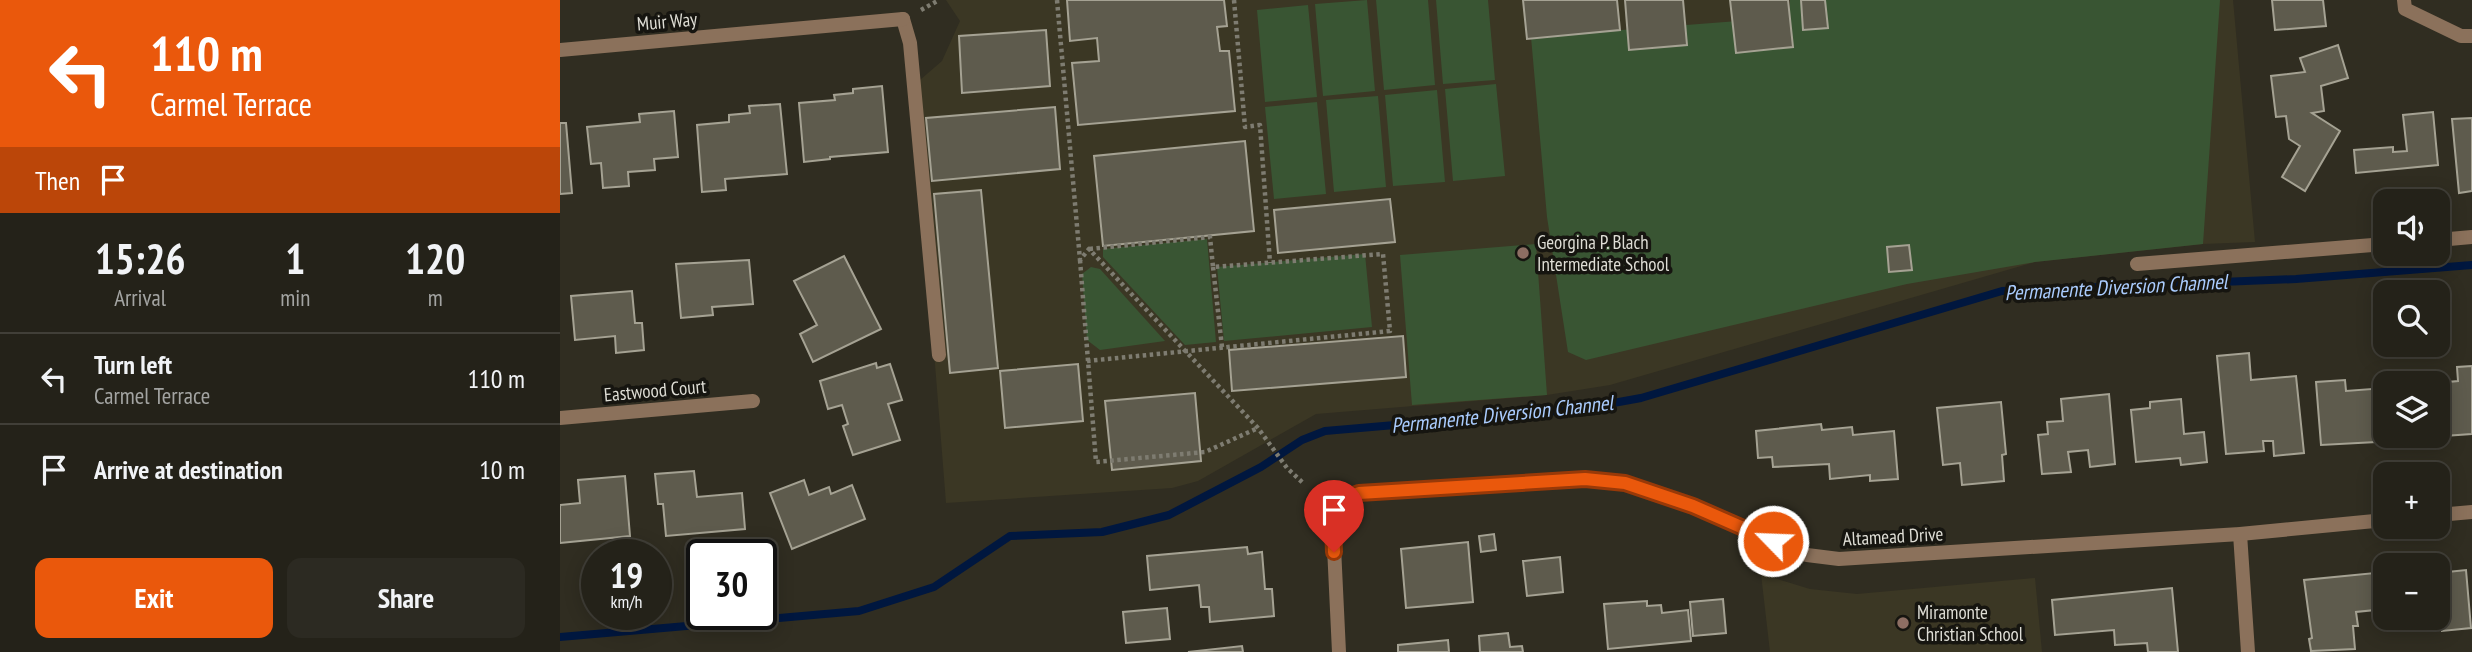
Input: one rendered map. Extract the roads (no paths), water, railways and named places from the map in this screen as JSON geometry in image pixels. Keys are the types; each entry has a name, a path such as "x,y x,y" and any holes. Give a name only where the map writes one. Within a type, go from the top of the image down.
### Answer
{"street":[{"path":"2404,0 2405,9 2461,36 2472,36"},
{"name":"Muir Way","path":"560,50 903,19 910,43 939,355"},
{"path":"2450,239 2472,237"},
{"path":"2137,264 2373,245"},
{"name":"Eastwood Court","path":"560,418 753,401"},
{"name":"Altamead Drive","path":"1339,652 1333,526 1335,502 1359,493 1585,479 1625,483 1693,506 1807,555 1839,559 2240,534 2373,521"},
{"path":"2450,514 2472,512"},
{"path":"2240,534 2249,652"}],"waterway":[{"name":"Permanente Diversion Channel","path":"560,637 859,611 934,587 1010,536 1102,532 1169,515 1261,467 1302,440 1325,431 1580,409 1641,398 2002,291 2296,279 2472,265"}],"place":[{"name":"Georgina P. Blach Intermediate School","path":"1523,253"},
{"name":"Miramonte Christian School","path":"1903,623"}]}
